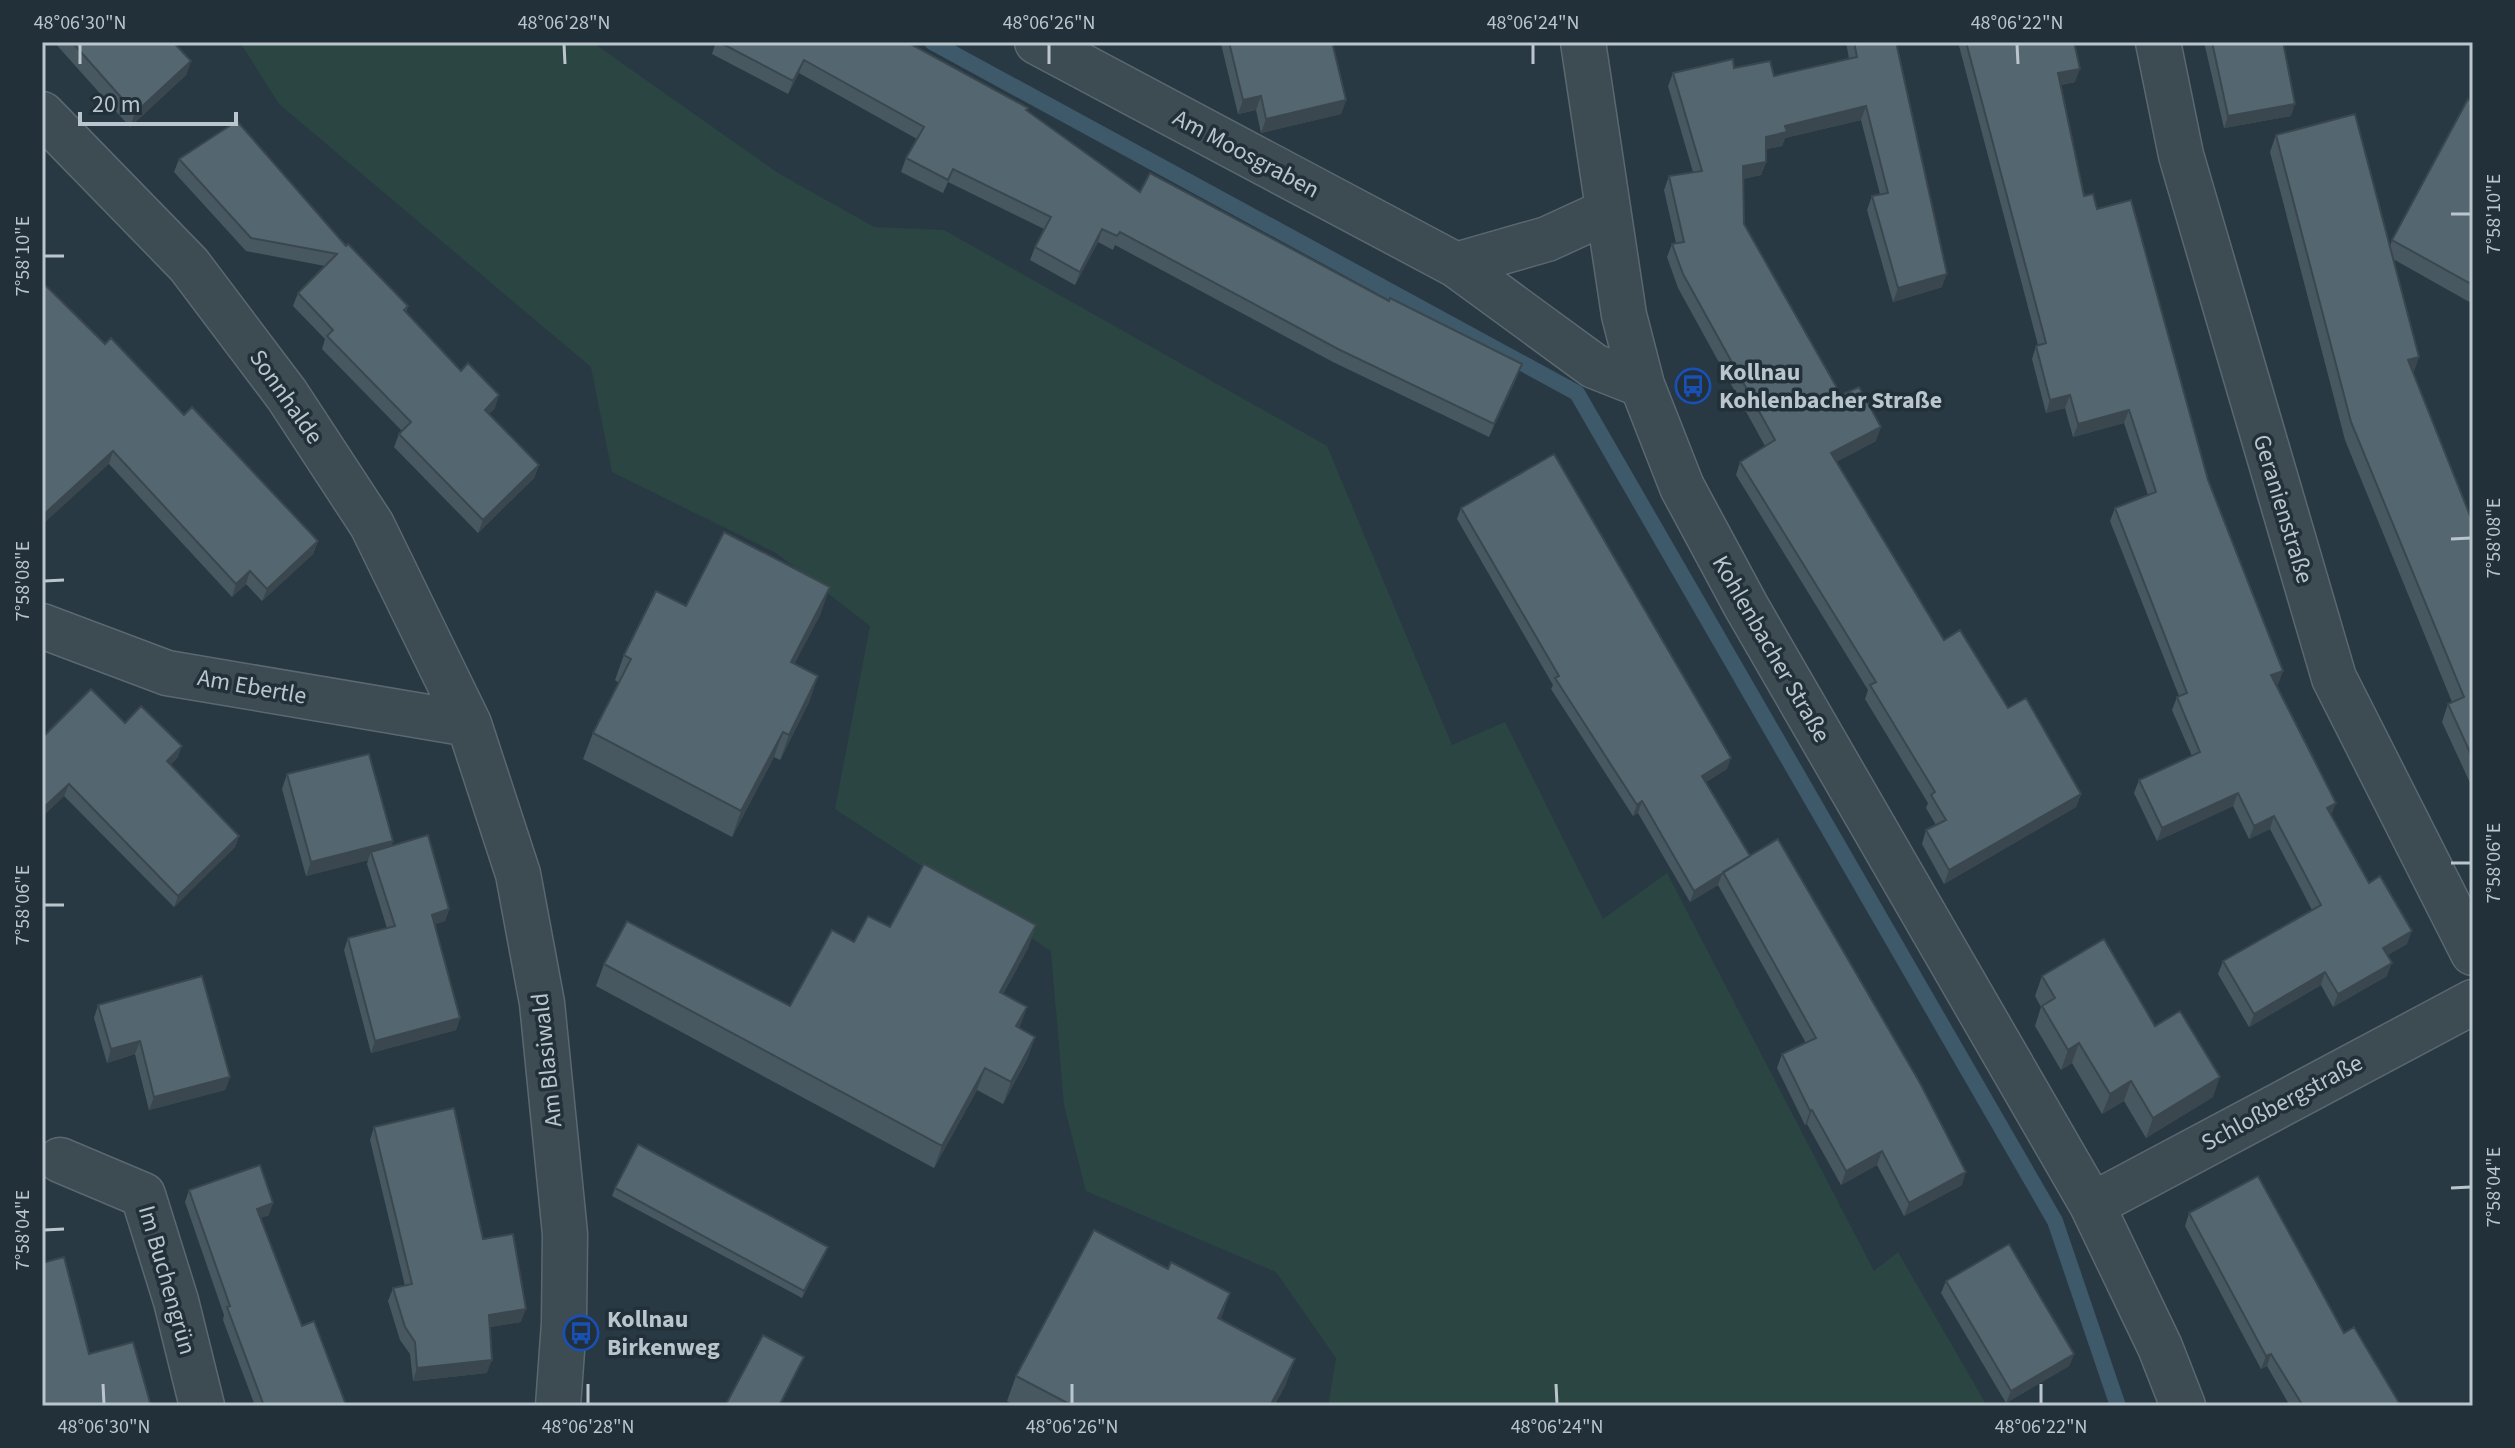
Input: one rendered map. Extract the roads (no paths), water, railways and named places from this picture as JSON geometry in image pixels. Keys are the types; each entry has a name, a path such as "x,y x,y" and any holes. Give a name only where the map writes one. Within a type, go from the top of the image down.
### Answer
{"street":[{"name":"Am Moosgraben","path":"1037,42 1456,265 1594,366 1642,385"},
{"name":"Kohlenbacher Straße","path":"1583,42 1624,315 1642,385 1682,487 1746,606 2092,1205 2160,1347 2183,1406"},
{"name":"Geranienstraße","path":"2158,42 2181,155 2334,678 2473,953"},
{"name":"Sonnhalde","path":"42,114 189,265 287,395 372,525 469,724"},
{"path":"1456,265 1547,239 1608,211"},
{"name":"Am Ebertle","path":"42,626 167,673 469,724"},
{"name":"Am Blasiwald","path":"469,724 518,874 542,1003 565,1234 564,1323 558,1406"},
{"name":"Schloßbergstraße","path":"2092,1205 2473,1002"},
{"name":"Im Buchengrün","path":"60,1160 143,1195 176,1301 202,1406"}],"waterway":[{"path":"932,42 1577,393 2055,1221 2118,1406"}],"place":[{"name":"Kollnau Kohlenbacher Straße","path":"1693,386"},
{"name":"Kollnau Birkenweg","path":"581,1333"}]}
